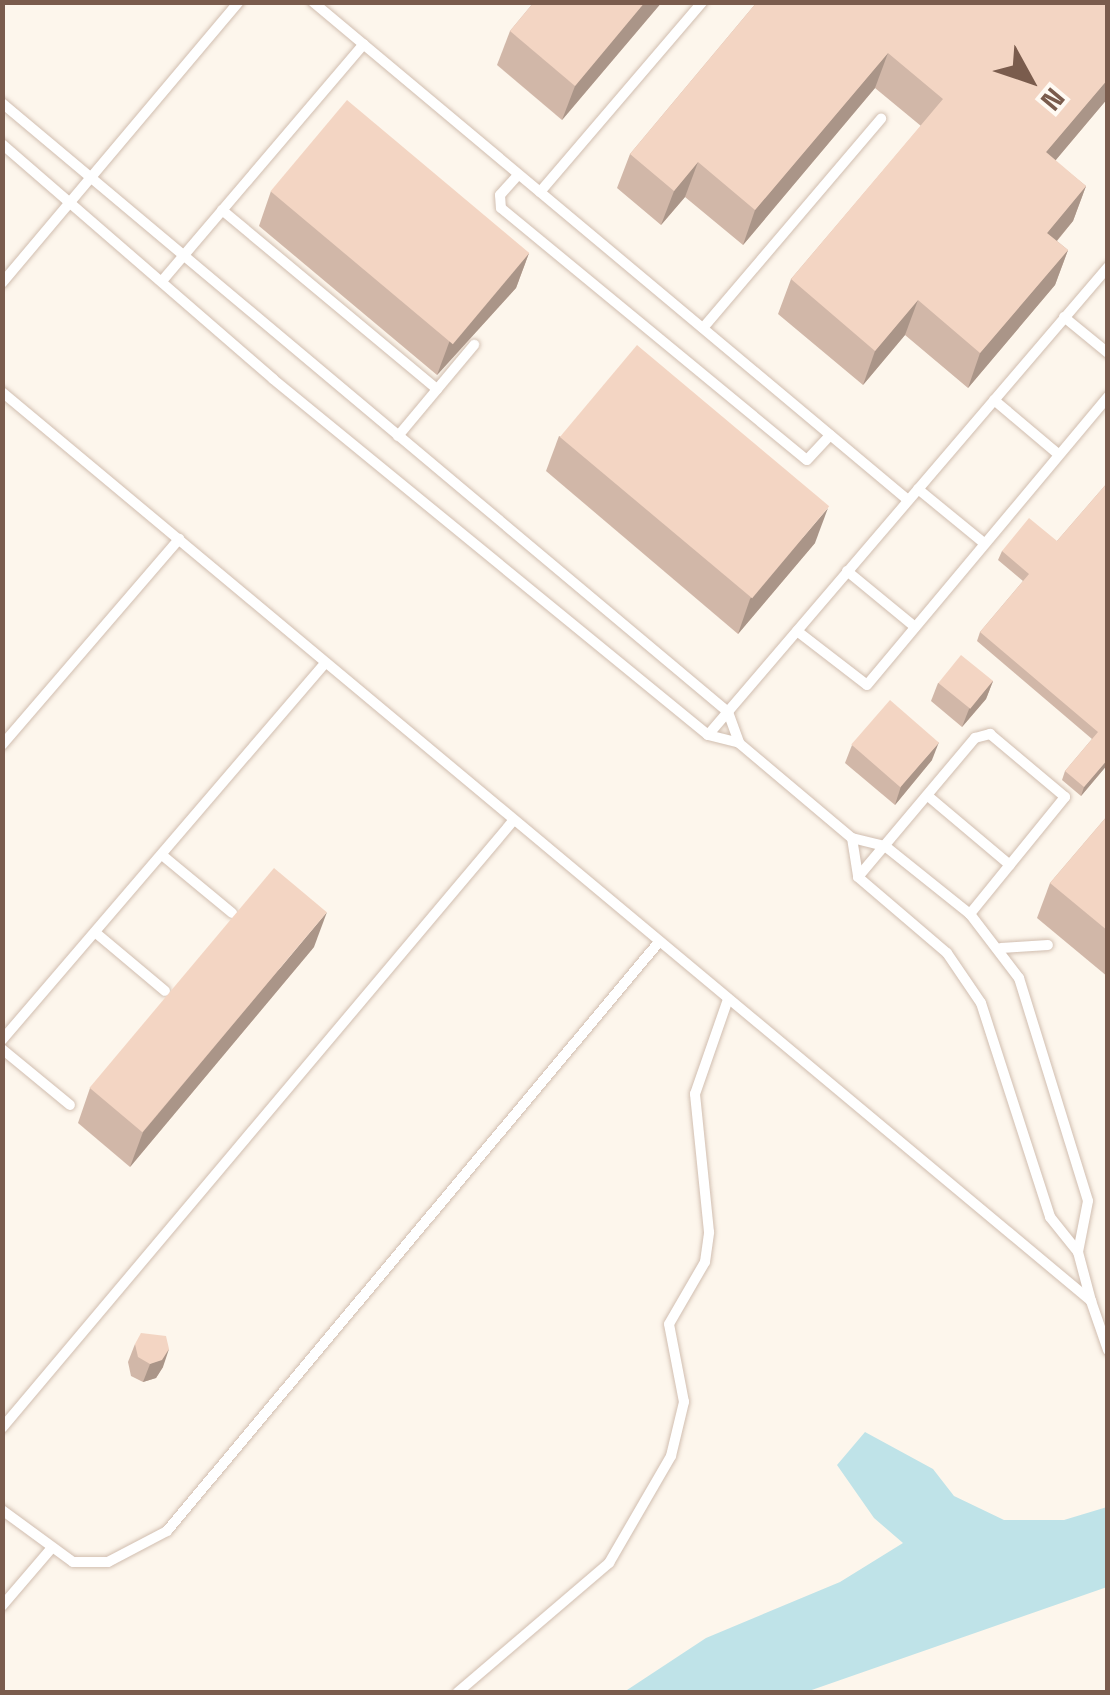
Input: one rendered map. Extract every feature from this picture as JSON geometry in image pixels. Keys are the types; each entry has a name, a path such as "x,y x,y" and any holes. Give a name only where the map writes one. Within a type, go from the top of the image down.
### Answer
{"lane":[{"path":"2,283 240,2"},
{"path":"313,2 908,500"},
{"path":"540,192 702,2"},
{"path":"162,281 364,44"},
{"path":"2,104 728,712 739,743"},
{"path":"703,328 881,119"},
{"path":"2,144 708,735 739,743 852,838 885,846 970,914 1001,948 1020,978 1088,1202 1078,1252"},
{"path":"518,175 500,196 502,208 807,460 830,435"},
{"path":"222,210 437,389"},
{"path":"708,735 1108,267"},
{"path":"1064,318 1108,353"},
{"path":"398,436 474,345"},
{"path":"2,392 1091,1301"},
{"path":"796,631 862,686 1108,397"},
{"path":"994,400 1058,453"},
{"path":"918,489 984,543"},
{"path":"2,746 179,538"},
{"path":"847,571 914,626"},
{"path":"2,1040 326,663"},
{"path":"858,877 981,734 1012,752 1066,798 970,914"},
{"path":"928,796 1010,866"},
{"path":"2,1428 513,821"},
{"path":"852,838 858,877 947,953 974,991 1050,1217 1078,1252 1108,1350"},
{"path":"162,855 232,913"},
{"path":"96,933 165,991"},
{"path":"2,1510 50,1550 73,1562 108,1562 167,1531 659,942"},
{"path":"1001,948 1048,945"},
{"path":"458,1692 609,1562 672,1456 684,1402 668,1324 706,1262 709,1232 695,1094 728,999"},
{"path":"2,1049 70,1106"},
{"path":"2,1606 50,1550"}],"water":[{"path":"865,1432 933,1469 954,1496 1004,1520 1064,1520 1107,1507 1107,1587 806,1692 624,1692 706,1638 840,1582 903,1543 874,1518 837,1465"}],"building":[{"path":"534,2 645,2 575,86 510,31"},
{"path":"757,2 1108,2 1108,79 1046,152 1086,186 1047,233 1068,250 980,353 918,300 875,351 791,279 943,99 888,53 755,210 698,162 674,191 630,154"},
{"path":"347,100 529,253 453,344 271,191"},
{"path":"637,345 829,506 752,598 560,437"},
{"path":"1108,482 1108,759 1084,787 1065,771 1098,732 980,632 1029,574 1002,551 1029,518 1057,541"},
{"path":"961,655 993,681 970,709 938,683"},
{"path":"890,700 939,743 900,787 851,745"},
{"path":"1108,815 1108,931 1050,883"},
{"path":"274,868 327,912 142,1132 90,1088"},
{"path":"141,1333 166,1336 169,1349 162,1360 150,1364 138,1357 135,1344"}]}
